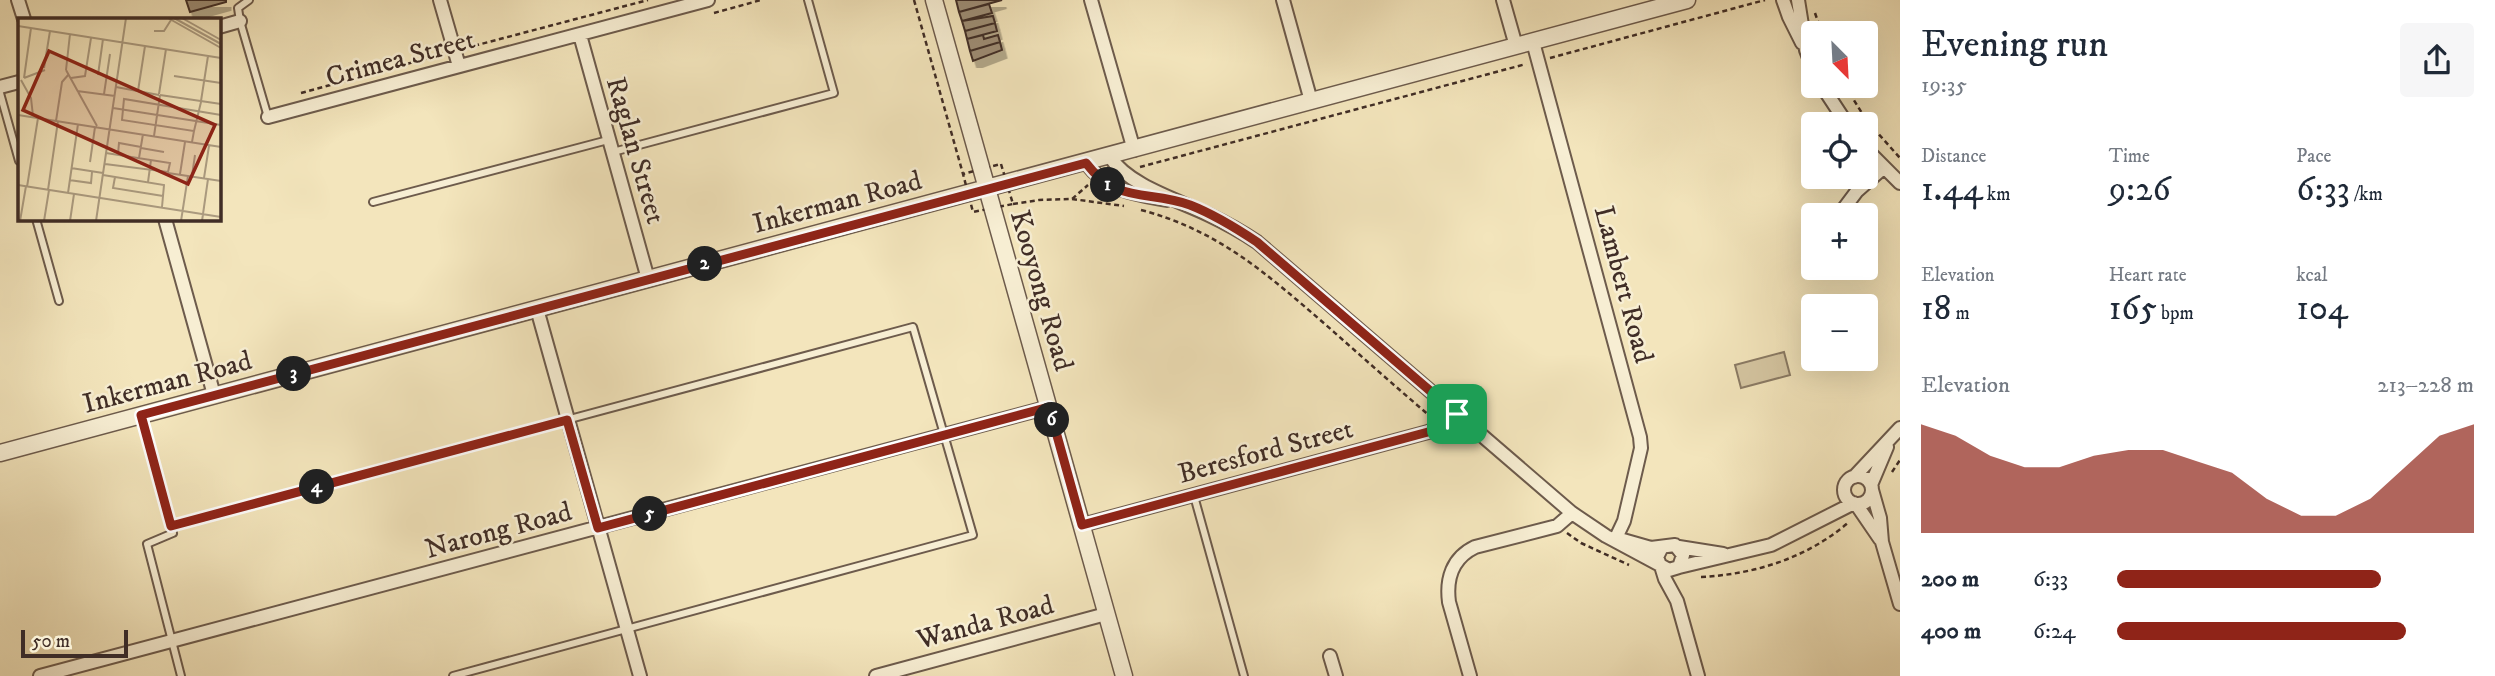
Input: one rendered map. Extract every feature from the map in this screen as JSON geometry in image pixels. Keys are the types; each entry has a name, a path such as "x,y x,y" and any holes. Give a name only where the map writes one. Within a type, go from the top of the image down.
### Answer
{"street":[{"path":"18,0 24,18"},
{"path":"440,0 459,66"},
{"name":"Crimea Street","path":"268,117 708,0"},
{"name":"Kooyong Road","path":"934,0 1124,676"},
{"path":"1091,0 1134,150"},
{"path":"1283,0 1311,101"},
{"path":"1503,0 1516,46"},
{"name":"Inkerman Road","path":"0,453 1688,0"},
{"path":"1783,0 1788,17 1801,41"},
{"path":"1798,0 1801,21"},
{"path":"220,27 240,21"},
{"name":"Raglan Street","path":"580,35 648,279"},
{"name":"Lambert Road","path":"1533,41 1640,437 1641,448 1624,521 1615,540"},
{"path":"0,87 18,82"},
{"path":"1110,157 1122,171 1139,182 1236,229 1275,255 1572,513 1669,570 1771,545 1855,503 1866,502 1878,464 1896,433"},
{"path":"1878,162 1900,183"},
{"path":"1086,163 1100,180 1119,190 1188,205"},
{"path":"1848,203 1857,191 1883,168"},
{"path":"165,220 214,395"},
{"path":"537,309 640,676"},
{"name":"Narong Road","path":"40,676 1049,407"},
{"name":"Beresford Street","path":"1082,525 1443,426 1457,414"},
{"path":"1818,521 1839,500 1846,483 1896,433"},
{"path":"1854,477 1864,478 1872,488 1880,518 1882,542 1900,604"},
{"path":"1845,488 1845,495 1855,503 1882,542"},
{"path":"1470,676 1449,602 1448,590 1453,568 1467,551 1557,526 1572,513"},
{"path":"1615,540 1627,540 1651,548 1671,544 1729,555"},
{"path":"1662,547 1657,557 1677,601 1698,676"},
{"path":"1677,601 1678,567 1683,555 1679,547"},
{"name":"Wanda Road","path":"876,676 1106,614"},
{"path":"1330,656 1336,676"}],"lane":[{"path":"246,0 238,8 240,21 268,117"},
{"path":"373,202 834,93 808,0"},
{"path":"0,93 18,157"},
{"path":"36,220 59,301"},
{"path":"171,526 913,327 974,535 453,676"},
{"path":"141,415 173,533 146,544 181,676"},
{"path":"1194,495 1244,676"}],"path":[{"path":"914,0 963,174"},
{"path":"1122,171 1765,0"},
{"path":"1813,7 1818,21"},
{"path":"1853,98 1867,121 1900,158"},
{"path":"1072,199 1089,184 1100,180"},
{"path":"1013,204 1072,199 1125,206 1178,221 1219,240 1274,280 1443,426"}],"shaded area":[{"path":"1784,352 1790,375 1741,388 1735,365"}],"building":[{"path":"186,0 226,0 226,2 190,12"},
{"path":"956,0 1002,0 959,12"},
{"path":"989,4 992,13 962,21 959,12"},
{"path":"993,16 995,23 965,31 962,21"},
{"path":"995,23 997,31 967,39 965,31"},
{"path":"983,35 984,39 998,35 1000,42 970,51 967,39"},
{"path":"1000,42 1002,50 973,61 970,51"}],"route":[{"path":"1086,163 1100,180 1111,187 1188,205 1213,216 1257,242 1457,414 1450,422 1428,432 1082,525 1049,407 598,528 567,420 171,526 141,415 1086,163"}]}
